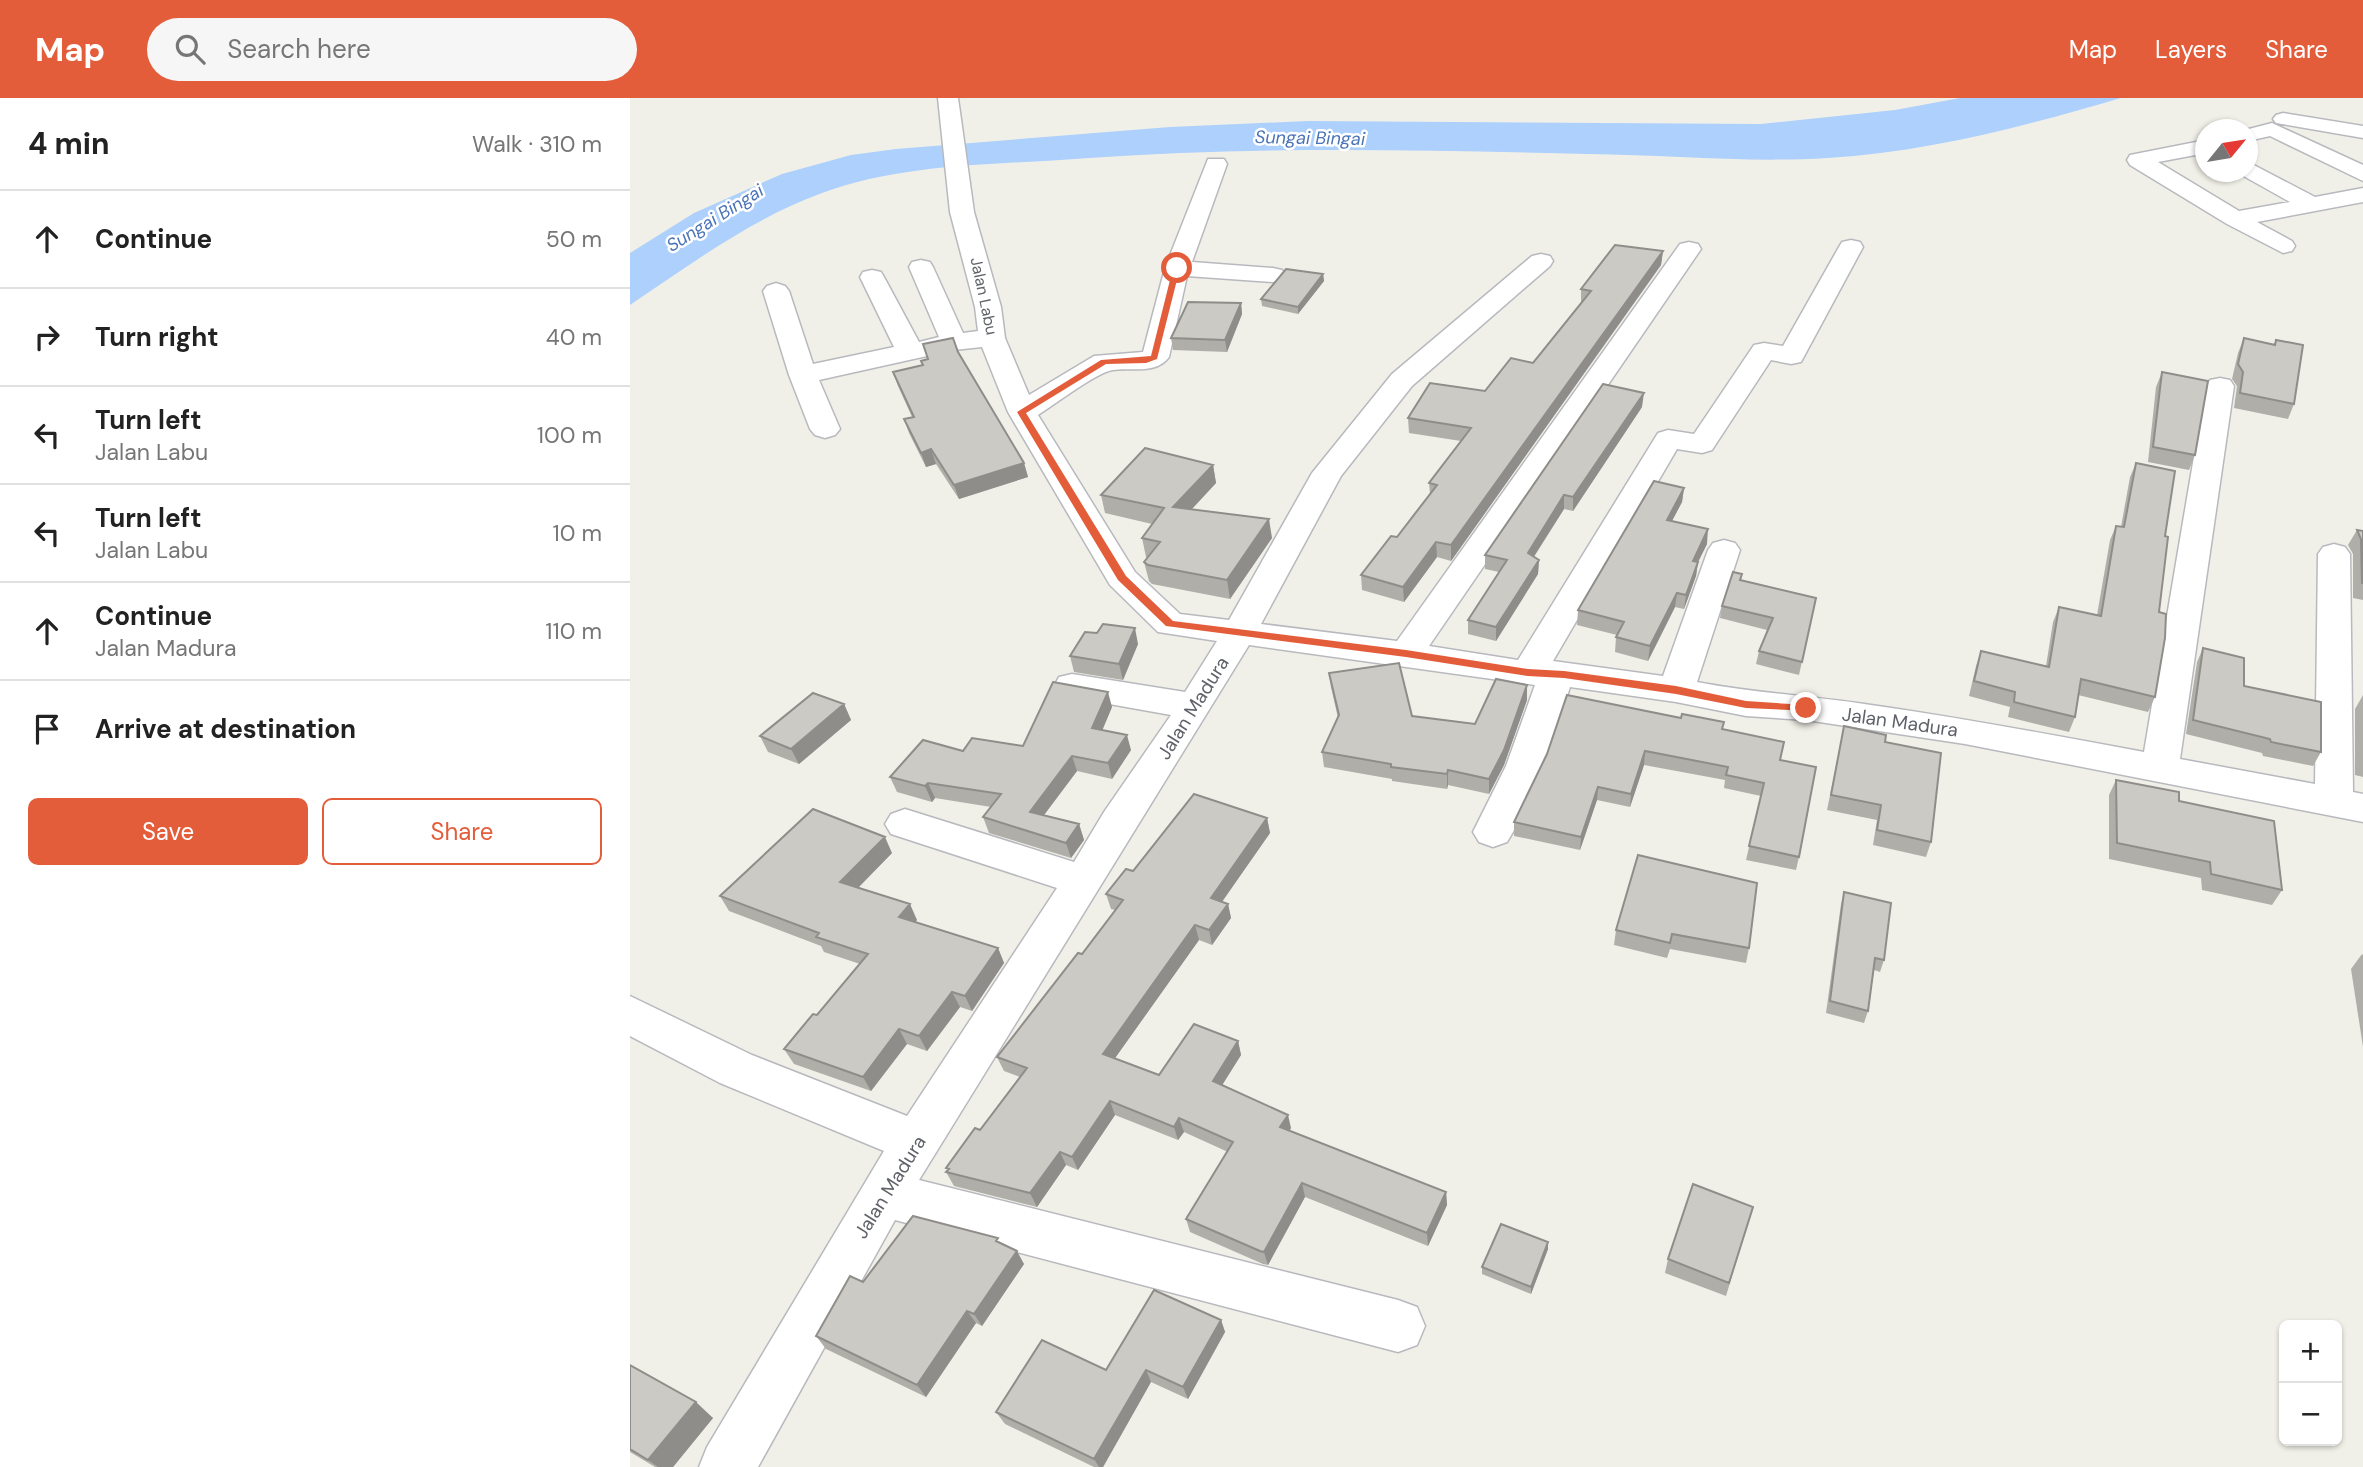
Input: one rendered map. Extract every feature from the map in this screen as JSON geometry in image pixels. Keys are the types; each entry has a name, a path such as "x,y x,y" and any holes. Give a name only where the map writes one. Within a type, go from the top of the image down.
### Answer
{"street":[{"name":"Jalan Labu","path":"948,98 962,212 988,307 992,338 1022,412 1122,578 1170,624 1239,633"},
{"path":"2283,118 2363,132"},
{"path":"2258,132 2272,129 2363,174"},
{"path":"2195,146 2138,160 2283,246"},
{"path":"1022,412 1104,362 1146,361 1155,358 1177,268 1216,164"},
{"path":"2258,175 2314,206"},
{"path":"2235,219 2363,195"},
{"path":"1493,832 1525,766 1543,673 1668,439 1702,444 1764,351 1791,356 1851,247"},
{"path":"1406,654 1689,249"},
{"path":"1239,633 1327,473 1341,453 1402,380 1541,261"},
{"path":"921,267 954,342"},
{"path":"1177,268 1273,275"},
{"path":"872,277 910,351"},
{"path":"776,291 803,375 825,429"},
{"path":"803,375 954,342 992,338"},
{"path":"2160,767 2220,386"},
{"path":"1676,690 1724,550"},
{"path":"2334,554 2348,805"},
{"name":"Jalan Madura","path":"727,1467 883,1195 1239,633 1676,690 1746,704 1806,708 1965,731 2348,805"},
{"path":"1072,687 1193,706"},
{"path":"905,824 1084,881"},
{"path":"630,1015 736,1069 917,1142"},
{"path":"883,1195 1398,1326"}],"water":[{"name":"Sungai Bingai","path":"1960,98 2121,98 2013,128 1940,144 1828,158 1768,160 1464,151 1276,150 1151,154 920,170 854,183 796,203 723,243 630,305 630,253 694,213 782,174 851,155 1170,127 1308,121 1761,124 1895,110"}],"building":[{"path":"1615,245 1663,251 1451,545 1436,542 1403,587 1361,575 1391,536 1397,537 1437,485 1429,483 1471,428 1408,418 1430,383 1485,391 1511,358 1533,363 1591,291 1581,289"},
{"path":"1286,269 1323,274 1298,307 1261,299"},
{"path":"1188,302 1241,303 1225,340 1171,338"},
{"path":"953,338 958,352 1024,463 954,485 931,449 921,453 904,419 914,417 893,372 923,365 921,361 928,359 923,344"},
{"path":"2244,338 2275,345 2276,340 2303,345 2294,404 2240,393 2243,372 2238,364"},
{"path":"2162,372 2208,381 2195,455 2153,447"},
{"path":"1603,384 1644,393 1573,497 1564,495 1528,553 1539,560 1496,627 1468,620 1507,560 1485,555"},
{"path":"1145,448 1213,465 1173,507 1269,519 1227,580 1148,565 1144,562 1160,542 1142,538 1164,508 1101,495"},
{"path":"2136,463 2175,471 2165,536 2168,537 2159,612 2166,614 2165,638 2155,697 2081,679 2075,717 2014,702 2015,692 1974,681 1981,651 2049,667 2059,607 2101,616 2116,526 2124,527"},
{"path":"1654,481 1684,488 1667,520 1708,529 1693,561 1698,562 1686,595 1677,593 1650,646 1616,637 1624,622 1578,610"},
{"path":"2357,530 2363,531 2363,583 2361,539"},
{"path":"1733,572 1742,574 1740,580 1816,598 1802,662 1759,651 1773,618 1722,606"},
{"path":"1103,624 1135,628 1119,664 1070,656 1085,632 1097,633"},
{"path":"2203,648 2244,658 2244,686 2321,702 2321,752 2271,742 2270,739 2193,720"},
{"path":"1399,663 1412,716 1475,724 1496,679 1527,685 1504,750 1489,779 1448,770 1447,774 1391,767 1391,764 1322,752 1339,715 1329,673"},
{"path":"1053,682 1108,692 1092,728 1127,735 1108,763 1072,756 1030,812 1079,824 1066,843 983,817 1001,794 928,783 925,786 890,777 923,740 963,751 972,738 1023,746"},
{"path":"813,693 844,704 791,749 760,736"},
{"path":"1567,695 1681,718 1682,714 1724,722 1722,729 1784,742 1780,760 1816,767 1799,857 1749,846 1764,783 1726,775 1728,767 1645,751 1631,794 1598,787 1581,837 1514,822 1547,754"},
{"path":"1844,726 1886,735 1885,742 1941,753 1931,842 1877,830 1881,805 1831,795"},
{"path":"2116,780 2179,792 2179,801 2274,821 2282,890 2211,874 2210,862 2117,843"},
{"path":"1194,794 1267,818 1211,898 1228,904 1209,930 1195,925 1103,1054 1159,1075 1194,1024 1238,1041 1213,1081 1288,1115 1280,1127 1446,1192 1427,1233 1302,1183 1264,1252 1260,1251 1186,1219 1233,1142 1179,1118 1174,1127 1110,1101 1072,1157 1060,1152 1030,1193 946,1172 949,1169 946,1168 975,1128 980,1130 1027,1068 997,1057 1123,900 1106,894 1126,869 1133,871"},
{"path":"813,809 885,837 840,882 910,904 899,917 998,948 965,996 952,992 919,1036 899,1029 863,1077 784,1049 813,1014 817,1015 868,954 816,937 819,933 720,896"},
{"path":"1638,855 1757,883 1749,948 1672,934 1670,943 1616,930"},
{"path":"1844,892 1891,903 1884,960 1875,958 1868,1011 1830,1001"},
{"path":"1693,1184 1753,1207 1729,1283 1668,1259"},
{"path":"913,1216 998,1238 996,1241 1017,1251 974,1314 967,1311 917,1385 816,1336 850,1276 863,1282"},
{"path":"1501,1224 1548,1242 1531,1287 1482,1267"},
{"path":"1154,1290 1221,1320 1183,1387 1146,1370 1094,1459 996,1412 1042,1340 1106,1370"},
{"path":"630,1365 696,1402 648,1460 630,1449"}],"route":[{"path":"1177,268 1155,358 1098,364 1022,412 1122,578 1170,624 1406,654 1528,673 1557,673 1676,690 1746,704 1806,708"}]}
